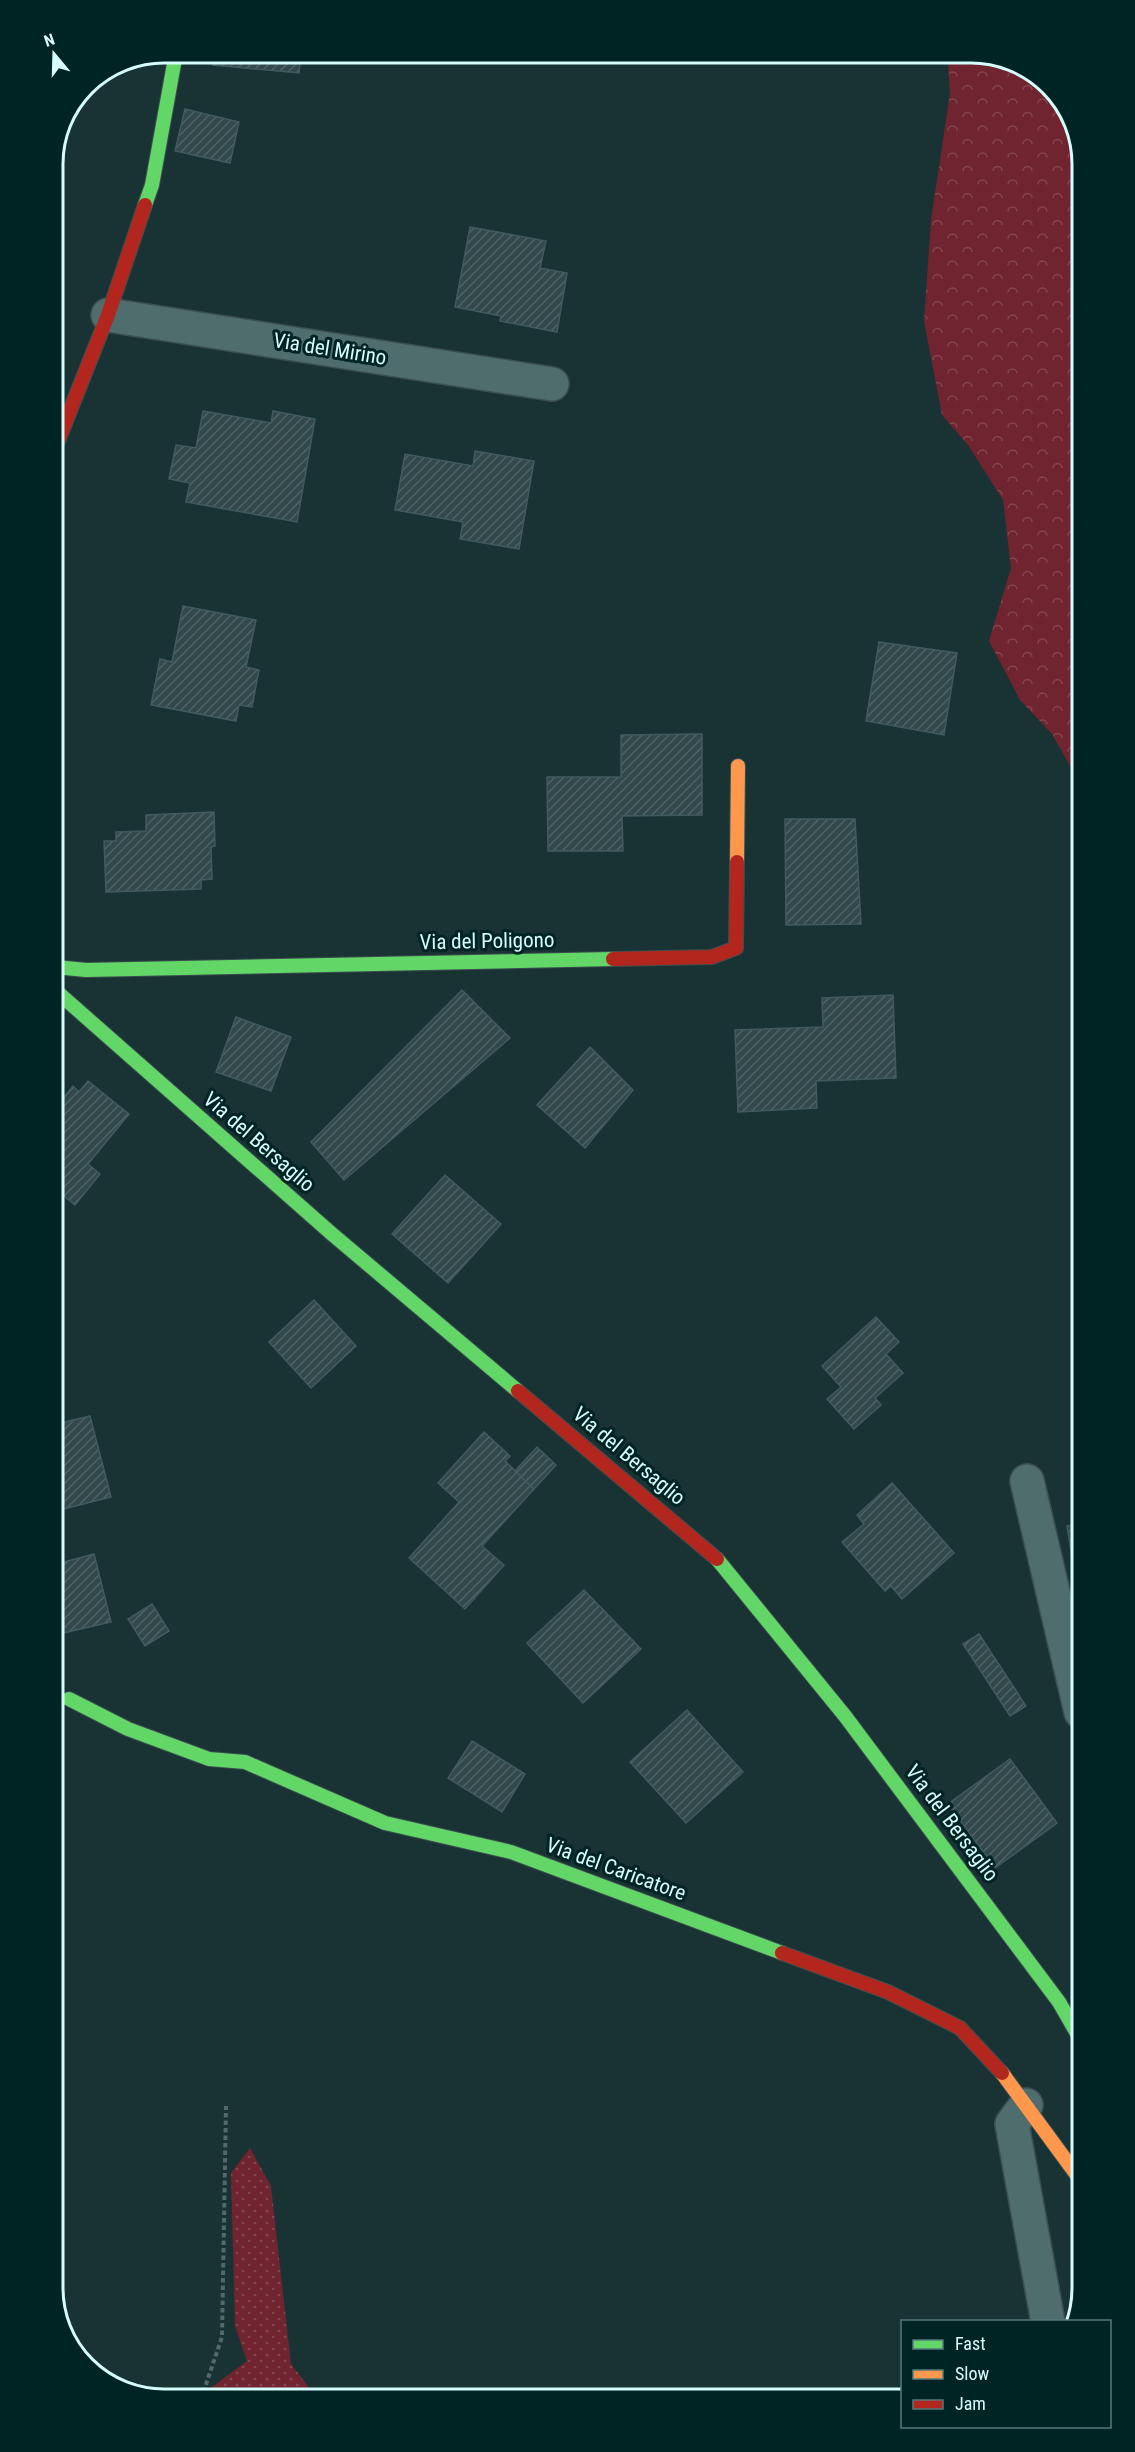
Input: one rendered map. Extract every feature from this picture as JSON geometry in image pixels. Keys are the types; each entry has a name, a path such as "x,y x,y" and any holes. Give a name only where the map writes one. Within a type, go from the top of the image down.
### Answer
{"street":[{"path":"63,428 108,315 152,185 174,63"},
{"name":"Via del Mirino","path":"108,315 552,384"},
{"name":"Via del Poligono","path":"63,968 98,970 712,957 736,948 738,766"},
{"name":"Via del Bersaglio","path":"63,997 332,1234 718,1559 845,1716 1059,2002 1072,2025"},
{"path":"1027,1481 1072,1674"},
{"name":"Via del Caricatore","path":"69,1699 128,1729 209,1759 245,1762 385,1823 511,1852 888,1992 960,2028 992,2059 1072,2168"},
{"path":"1026,2105 1012,2124 1048,2320"}],"path":[{"path":"204,2389 222,2337 226,2106"}],"green space":[{"path":"945,63 991,65 1010,71 1033,84 1062,119 1071,151 1072,769 1052,734 1020,700 989,641 1011,568 1003,500 968,445 942,415 924,321 931,220 950,93 948,64"},
{"path":"250,2148 271,2186 291,2364 310,2389 209,2389 247,2361 235,2326 231,2173"}],"building":[{"path":"213,63 300,63 299,73 213,65"},
{"path":"185,109 239,122 230,163 175,151"},
{"path":"470,227 546,241 540,268 567,273 557,332 500,321 501,316 455,307"},
{"path":"203,411 271,423 273,411 315,419 297,522 186,502 190,483 169,479 176,445 196,448"},
{"path":"475,451 534,461 519,549 460,539 463,522 395,510 405,454 473,466"},
{"path":"183,606 256,620 246,667 259,670 252,707 239,705 236,721 151,705 160,659 172,662"},
{"path":"879,642 957,653 944,735 866,721"},
{"path":"702,734 702,815 622,816 623,851 548,851 547,777 621,777 621,735"},
{"path":"214,812 215,846 211,847 212,879 201,880 201,889 106,892 104,841 116,841 116,832 146,831 146,815"},
{"path":"785,819 855,819 861,924 786,925"},
{"path":"462,990 510,1038 344,1180 311,1142"},
{"path":"893,995 896,1078 816,1081 817,1108 738,1112 735,1030 823,1027 822,998"},
{"path":"236,1017 291,1037 271,1091 216,1072"},
{"path":"590,1047 633,1090 585,1148 537,1105"},
{"path":"88,1081 129,1114 88,1164 100,1174 75,1205 63,1195 63,1098 73,1086 79,1092"},
{"path":"445,1175 501,1224 448,1283 392,1234"},
{"path":"314,1300 356,1346 311,1388 269,1342"},
{"path":"876,1317 899,1342 886,1354 903,1373 875,1398 881,1405 854,1429 827,1399 841,1387 822,1366"},
{"path":"90,1416 111,1497 63,1509 63,1422"},
{"path":"484,1432 510,1456 505,1461 534,1489 482,1546 504,1565 465,1609 409,1558 459,1502 438,1483"},
{"path":"537,1447 556,1465 534,1489 515,1471"},
{"path":"892,1483 954,1553 902,1599 891,1586 885,1591 842,1542 864,1524 857,1515"},
{"path":"1072,1525 1072,1558 1067,1526"},
{"path":"94,1554 111,1622 63,1633 63,1562"},
{"path":"584,1590 641,1649 583,1703 527,1643"},
{"path":"152,1604 169,1631 145,1646 128,1619"},
{"path":"979,1634 1026,1706 1010,1716 963,1644"},
{"path":"687,1710 743,1772 686,1823 630,1762"},
{"path":"472,1741 525,1774 502,1812 448,1778"},
{"path":"1010,1759 1057,1823 995,1868 948,1804"}],"traffic: fast":[{"path":"145,205 152,185 174,63"},
{"path":"63,968 86,970 613,959"},
{"path":"63,997 332,1234 518,1391"},
{"path":"717,1559 845,1716 1059,2002 1072,2025"},
{"path":"69,1699 128,1729 209,1759 245,1762 385,1823 511,1852 782,1953"}],"traffic: slow":[{"path":"737,862 738,766"},
{"path":"1002,2073 1072,2168"}],"traffic: jam":[{"path":"63,428 108,315 145,205"},
{"path":"613,959 712,957 736,948 737,862"},
{"path":"518,1391 717,1559"},
{"path":"782,1953 888,1992 960,2028 1002,2073"}]}
